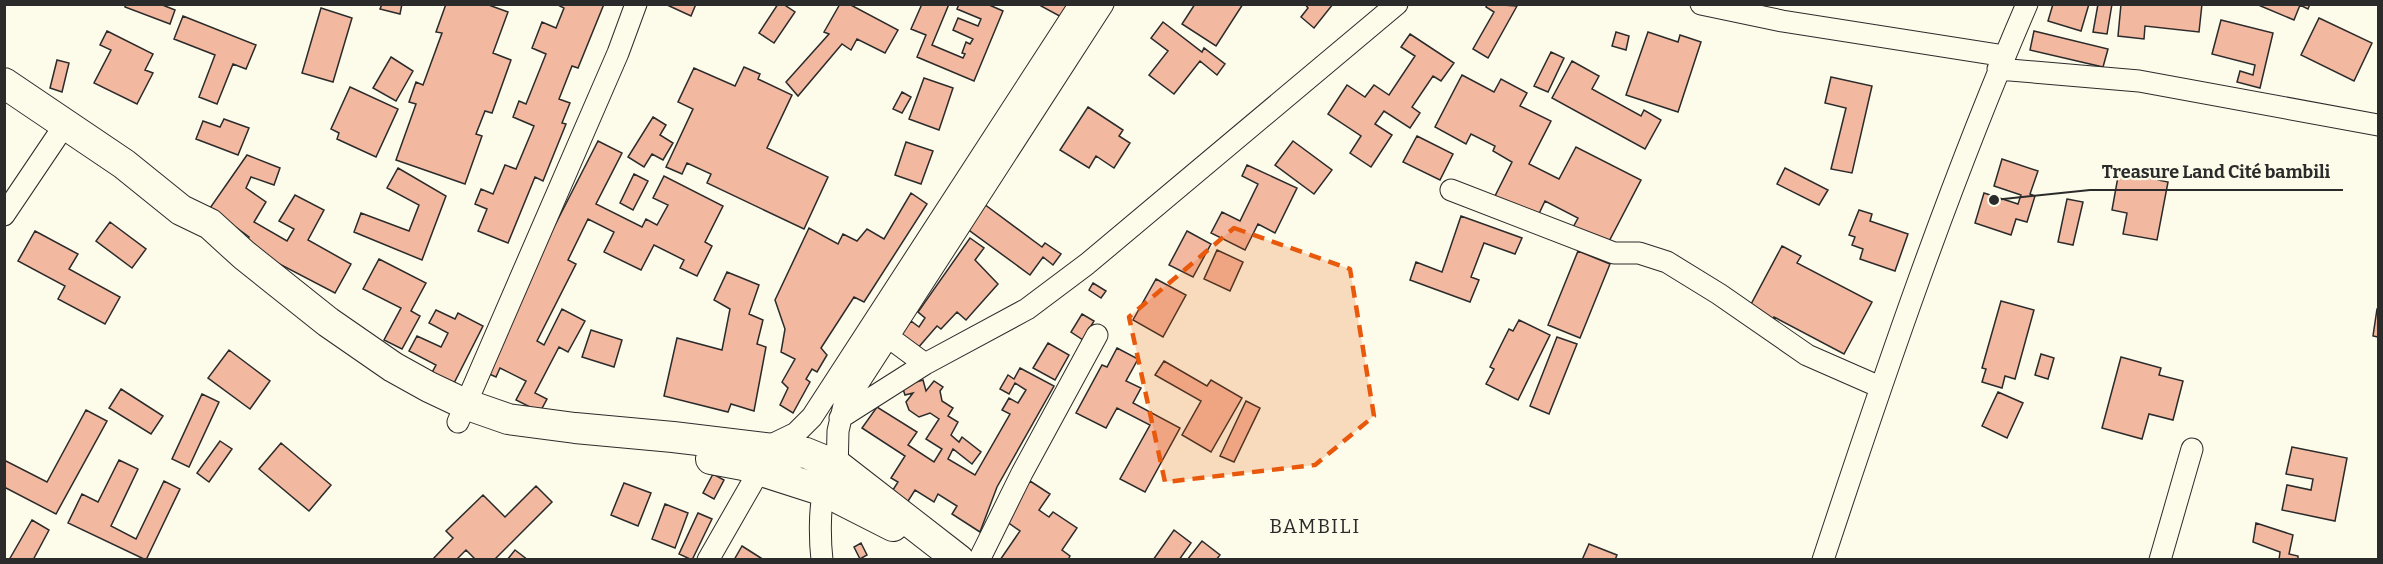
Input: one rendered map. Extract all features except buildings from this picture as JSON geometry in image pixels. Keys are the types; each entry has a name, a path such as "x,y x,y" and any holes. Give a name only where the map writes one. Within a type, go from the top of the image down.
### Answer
{"highway":[{"path":"4,83 124,164 181,210 210,224 244,255 328,322 393,367 429,387 462,413 553,425 762,463 806,453 831,479 964,559"}],"street":[{"path":"462,413 618,53 636,4"},
{"path":"708,560 762,463 812,417 1080,4"},
{"path":"822,560 820,534 840,418 852,391 1103,4"},
{"path":"840,418 925,364 1027,309 1087,264 1397,4"},
{"path":"1701,4 2001,62 2139,81 2379,125"},
{"path":"1823,560 1880,387 2001,62 2027,4"},
{"path":"4,215 66,123"},
{"path":"1451,190 1614,253 1639,253 1667,262 1719,294 1807,355 1880,387"},
{"path":"964,559 1097,335"},
{"path":"887,336 925,364"},
{"path":"2160,560 2192,449"}],"highlighted area":[{"path":"1234,228 1350,269 1374,416 1315,465 1165,482 1129,317"}],"place":[{"name":"Treasure Land Cité bambili","path":"1994,200"}],"district":[{"name":"BAMBILI","path":"1315,526"}]}
